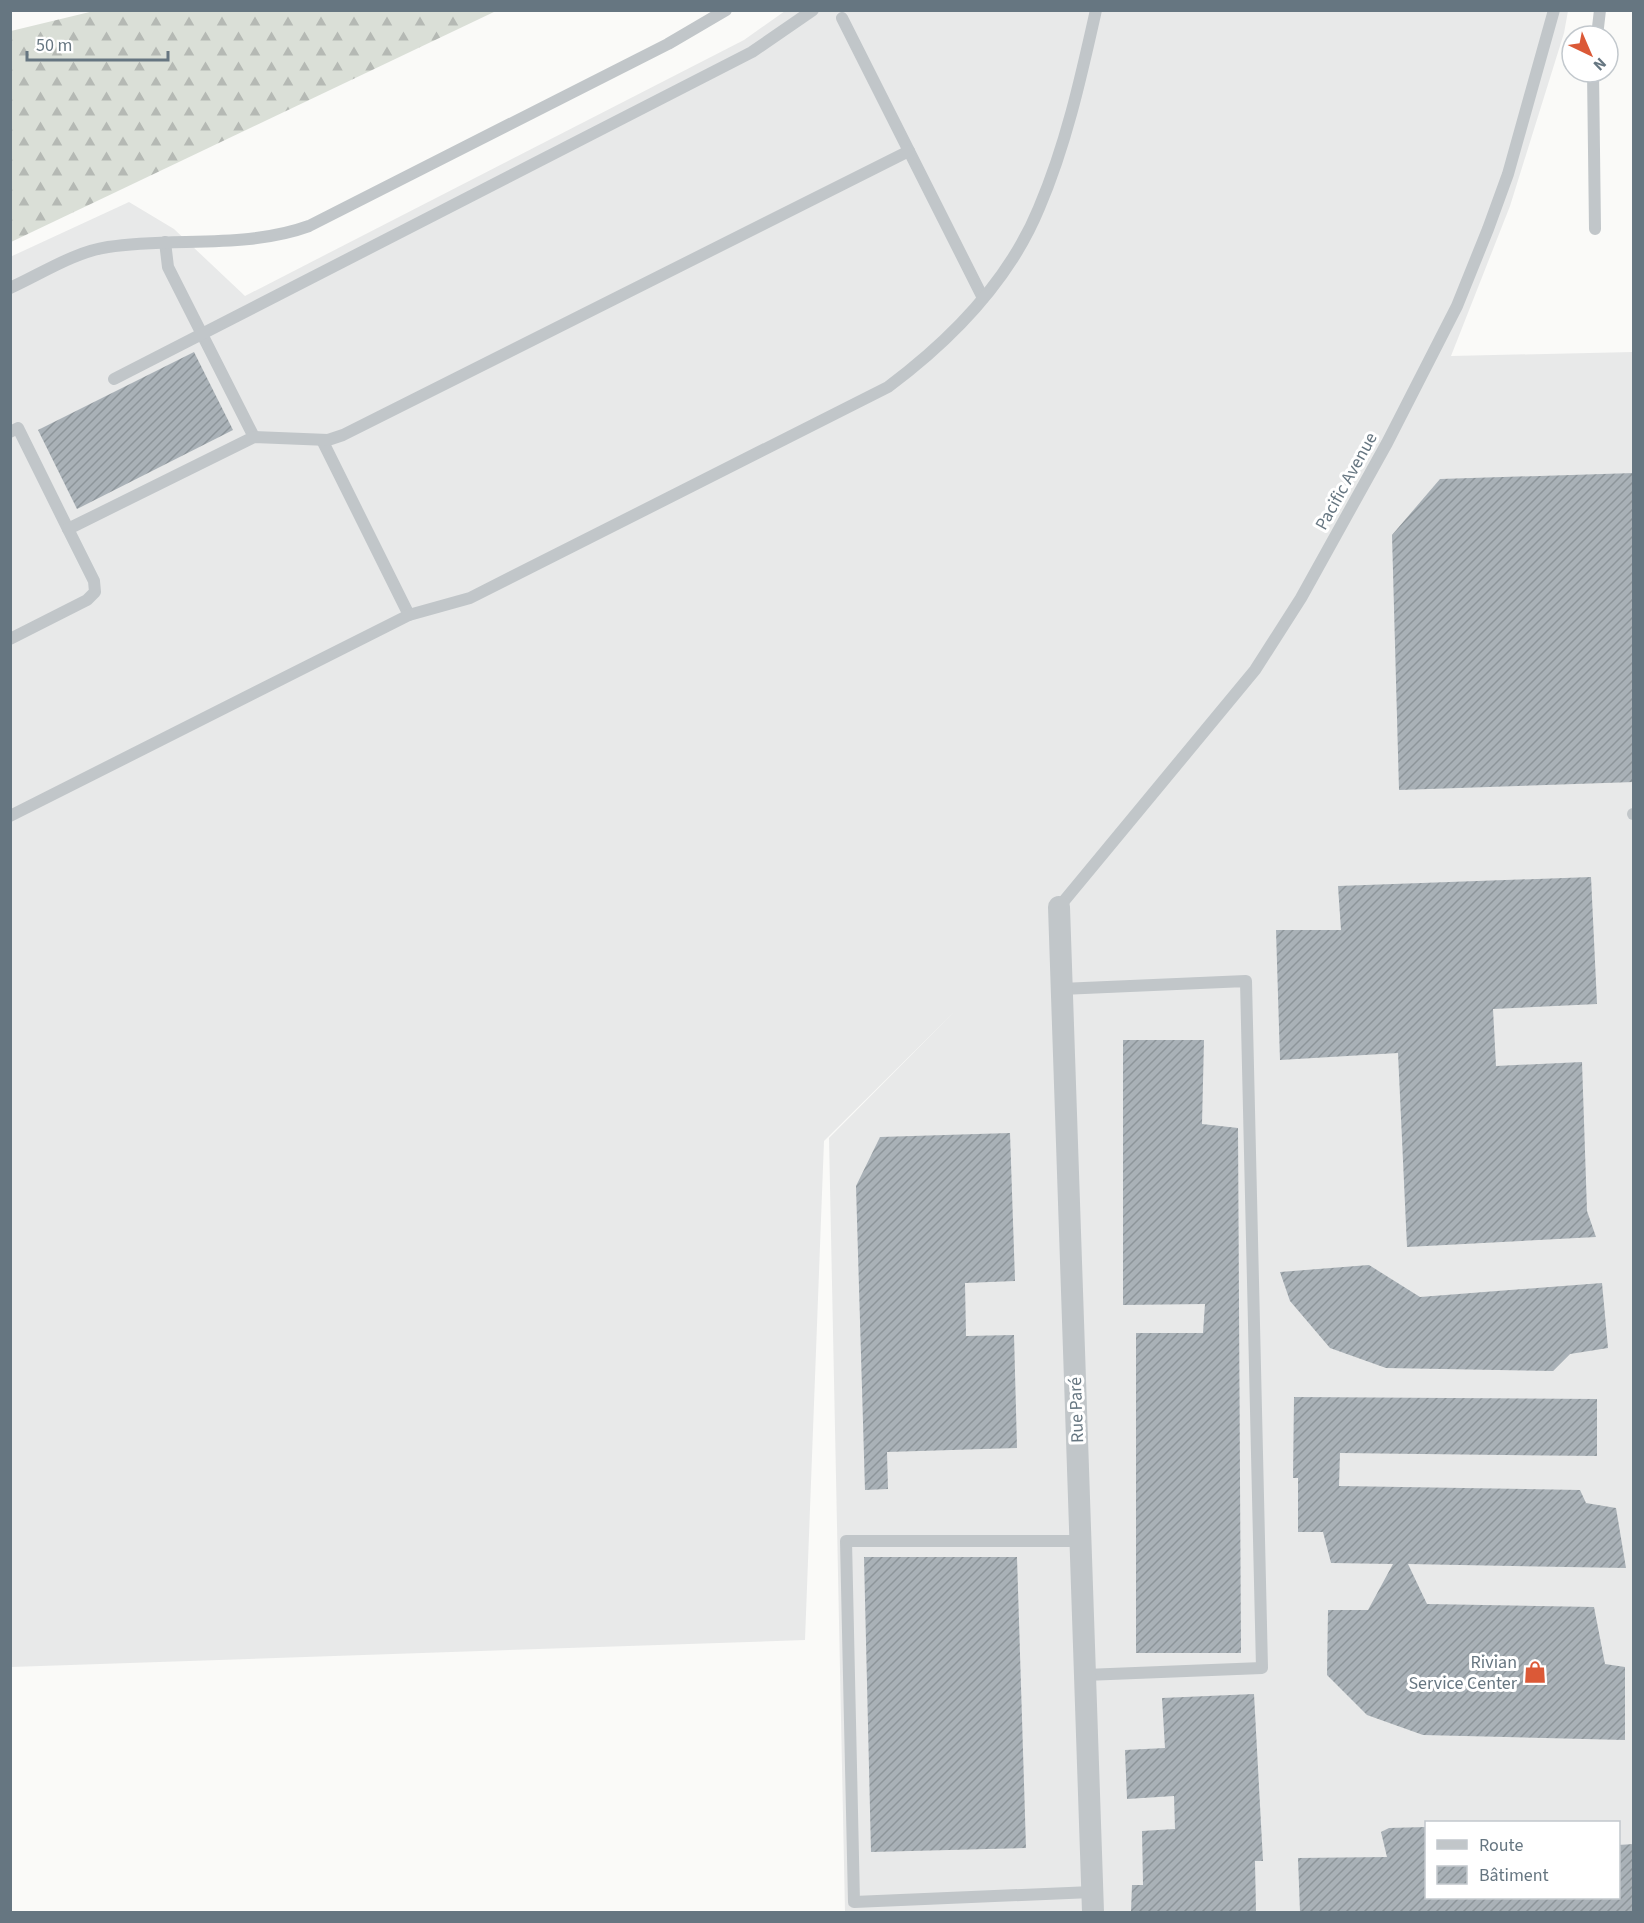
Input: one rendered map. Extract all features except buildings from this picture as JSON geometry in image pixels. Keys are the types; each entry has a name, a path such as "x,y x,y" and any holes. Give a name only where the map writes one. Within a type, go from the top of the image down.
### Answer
{"street":[{"name":"Rue Paré","path":"1059,907 1093,1902"}],"lane":[{"path":"10,288 90,251 106,247 274,235 309,226 668,44 726,10"},
{"path":"114,379 752,52 813,10"},
{"path":"10,816 409,615 470,598 888,387 928,357 965,320 1003,272 1039,209 1072,107 1096,10"},
{"name":"Pacific Avenue","path":"1059,907 1255,670 1302,598 1429,365 1466,284 1508,174 1554,10"},
{"path":"842,18 983,298"},
{"path":"1593,84 1595,229"},
{"path":"68,529 254,437 322,440 343,435 909,151"},
{"path":"165,242 168,267 254,437"},
{"path":"10,432 18,428 94,581 94,592 87,600 10,639"},
{"path":"322,440 409,615"},
{"path":"1061,989 1246,981 1262,1668 1085,1675"},
{"path":"1080,1541 846,1541 854,1902 1093,1902"}],"shaded area":[{"path":"785,11 1568,11 1566,24 1560,24 1560,46 1510,206 1451,356 1633,352 1633,1912 845,1912 829,1138 954,1012 824,1141 805,1640 11,1667 10,257 129,202 174,229 245,296 744,40"}],"green space":[{"path":"98,10 496,11 11,242 11,31"}],"place":[{"name":"Rivian Service Center","path":"1535,1672"}]}
